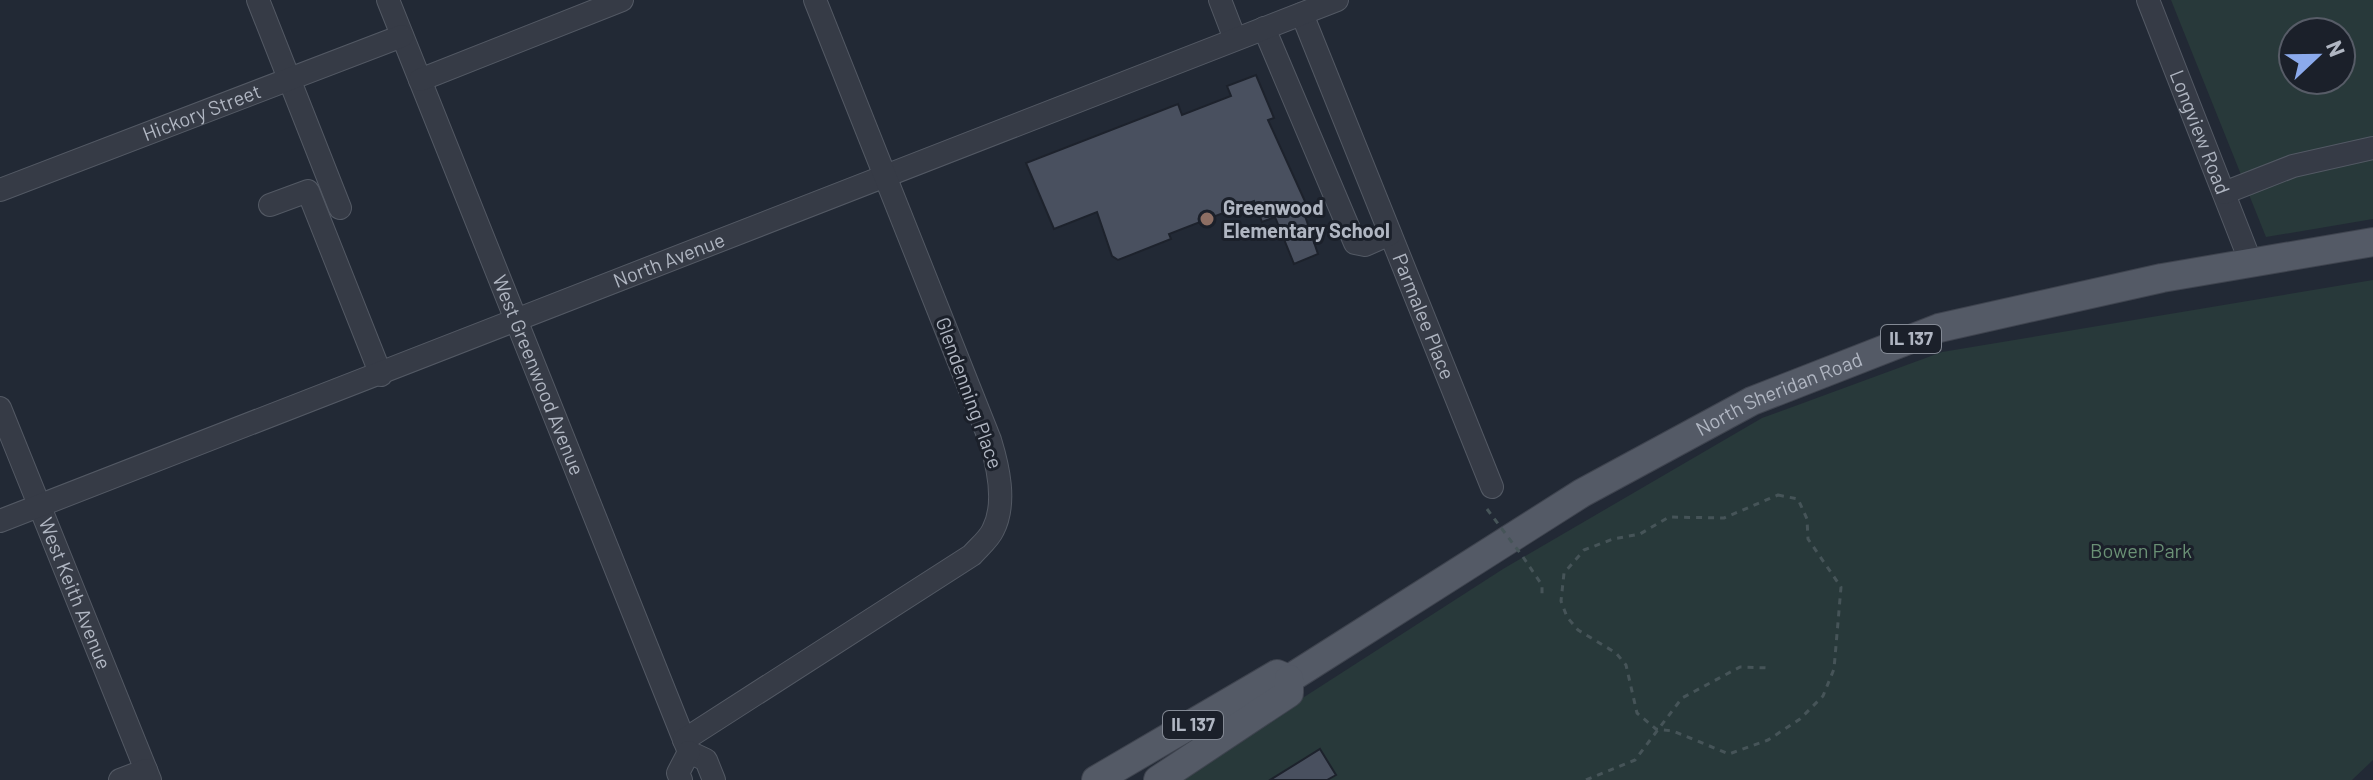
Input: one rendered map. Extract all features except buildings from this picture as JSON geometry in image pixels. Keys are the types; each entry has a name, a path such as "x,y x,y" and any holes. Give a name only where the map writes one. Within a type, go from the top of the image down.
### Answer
{"main road":[{"name":"North Sheridan Road","path":"1289,679 1582,493 1752,401 1939,328 2162,278 2373,242"},
{"name":"North Sheridan Road","path":"1096,780 1277,674 1289,679"},
{"name":"North Sheridan Road","path":"1158,780 1289,693 1289,679"}],"street":[{"path":"258,0 340,208"},
{"name":"West Greenwood Avenue","path":"388,0 686,746 706,760 714,780"},
{"path":"420,80 622,0"},
{"name":"Glendenning Place","path":"686,746 972,555 994,529 1000,471 815,0"},
{"path":"1220,0 1235,39"},
{"name":"North Avenue","path":"0,521 1337,0"},
{"name":"Longview Road","path":"2148,0 2251,263"},
{"name":"Parmalee Place","path":"1302,14 1492,487"},
{"path":"1264,28 1355,243 1365,245 1390,234"},
{"name":"Hickory Street","path":"0,190 402,36"},
{"path":"2224,193 2293,166 2373,148"},
{"path":"270,205 308,191 381,375"},
{"name":"West Keith Avenue","path":"0,408 148,775"},
{"path":"681,780 678,773 686,746"},
{"path":"120,780 148,775"}],"path":[{"path":"1778,495 1798,499 1807,519 1808,539 1841,587 1834,669 1823,696 1800,719 1768,740 1729,754 1673,731 1656,729 1637,713 1626,665 1616,653 1578,630 1567,617 1561,601 1564,573 1584,550 1613,539 1640,534 1669,517 1724,518 1778,495"},
{"path":"1487,509 1542,585 1542,595"},
{"path":"1586,780 1635,760 1682,698 1740,667 1770,668"}],"green space":[{"path":"2171,0 2373,0 2373,219 2266,237"},
{"name":"Bowen Park","path":"2373,280 2373,760 2352,780 1175,780 1503,569 1762,418 1942,352"}],"place":[{"name":"Greenwood Elementary School","path":"1207,219"}]}
